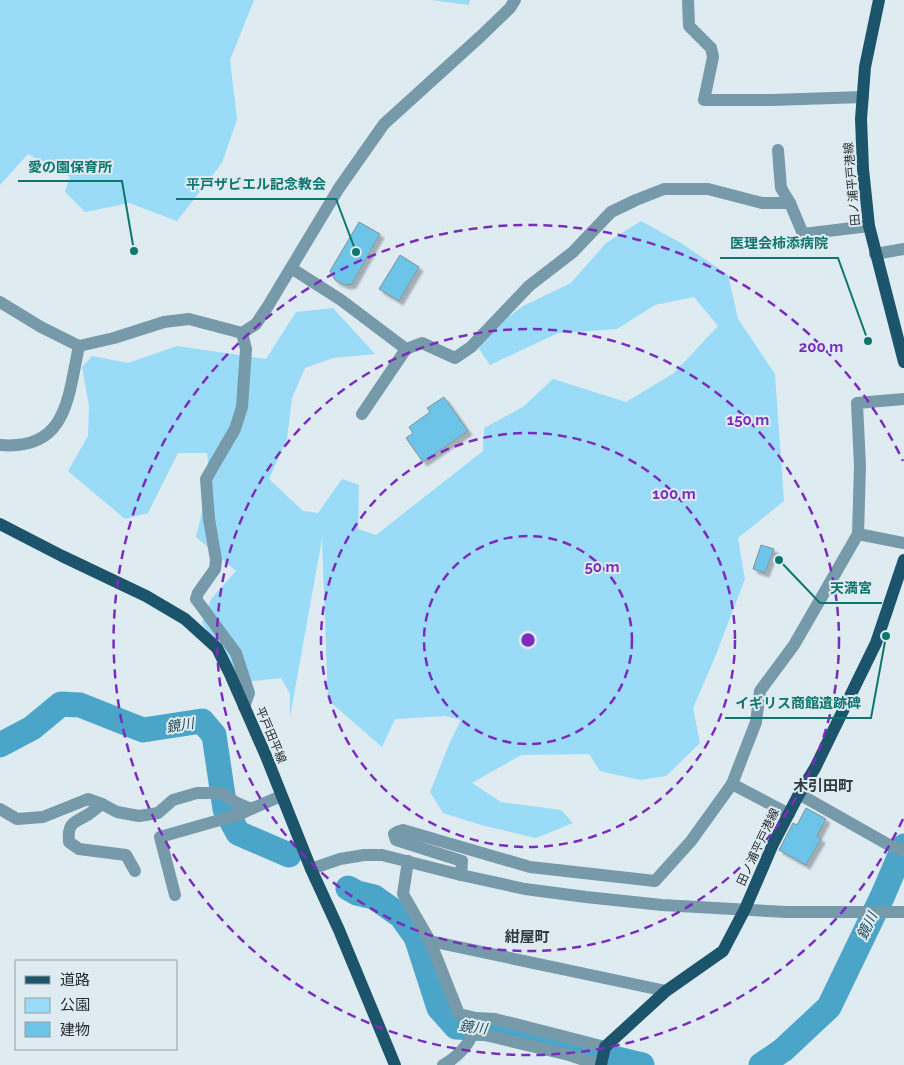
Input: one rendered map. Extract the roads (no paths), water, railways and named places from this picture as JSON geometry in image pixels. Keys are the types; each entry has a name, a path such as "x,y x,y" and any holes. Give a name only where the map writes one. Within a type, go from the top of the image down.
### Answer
{"main road":[{"name":"田ノ浦平戸港線","path":"879,0 865,67 861,119 863,169 869,226 904,362"},
{"name":"平戸田平線","path":"0,524 146,596 185,619 217,648 230,674 395,1065"},
{"name":"田ノ浦平戸港線","path":"602,1058 666,991 723,951 745,909 773,844 815,768 876,643 904,560"}],"street":[{"path":"242,333 256,324 339,188 384,124 481,36 510,8 515,0"},
{"path":"688,0 690,26 712,48 713,57 704,100 863,97"},
{"path":"778,150 781,188 790,203 803,234 869,226"},
{"path":"362,414 406,349 422,343 455,358 471,347 529,286 574,252 611,212 664,189 708,188 762,203 790,203"},
{"path":"875,254 904,249"},
{"path":"291,268 341,300 406,349"},
{"path":"0,302 79,346 114,338 164,322 189,319 242,333"},
{"path":"242,333 246,349 242,407 235,429 206,479 209,518 216,560 215,569 198,593 196,600 236,653 249,693 244,707"},
{"path":"0,445 15,446 39,440 56,428 64,410 79,346"},
{"path":"461,875 462,861 396,840 394,834 404,830 530,867 655,880 691,841 732,784 756,722 760,691 794,646 858,534 860,466 857,403 904,399"},
{"path":"858,534 904,543"},
{"path":"732,784 789,814"},
{"path":"0,808 17,819 43,817 88,799 117,812 139,816 158,813 173,800 197,793 222,793 246,811"},
{"path":"799,794 889,845 904,850"},
{"path":"175,895 160,838 246,811 281,796"},
{"path":"102,804 88,815 74,821 68,832 69,842 79,849 126,855 135,871"},
{"path":"311,869 340,859 364,855 382,855 525,889 577,896 662,905 786,912 899,912"},
{"path":"408,861 403,894 430,941 459,1014 475,1024 485,1035 569,1055 602,1058"},
{"path":"430,941 666,991"},
{"path":"443,1065 453,1059 475,1024 494,1019 602,1058"}],"waterway":[{"name":"鏡川","path":"0,745 32,728 61,704 80,705 143,730 202,721 214,735 225,809 238,833 289,855"},
{"name":"鏡川","path":"761,1065 783,1050 829,1007 883,895 904,846"},
{"name":"鏡川","path":"348,888 357,893 374,897 401,916 416,937 439,1008 456,1027 492,1029 642,1065"}],"place":[{"name":"愛の園保育所","path":"134,251"},
{"name":"平戸ザビエル記念教会","path":"356,252"},
{"name":"医理会柿添病院","path":"868,341"},
{"name":"天満宮","path":"779,560"},
{"name":"イギリス商館遺跡碑","path":"886,636"}],"district":[{"name":"木引田町","path":"823,786"},
{"name":"紺屋町","path":"527,937"}]}
